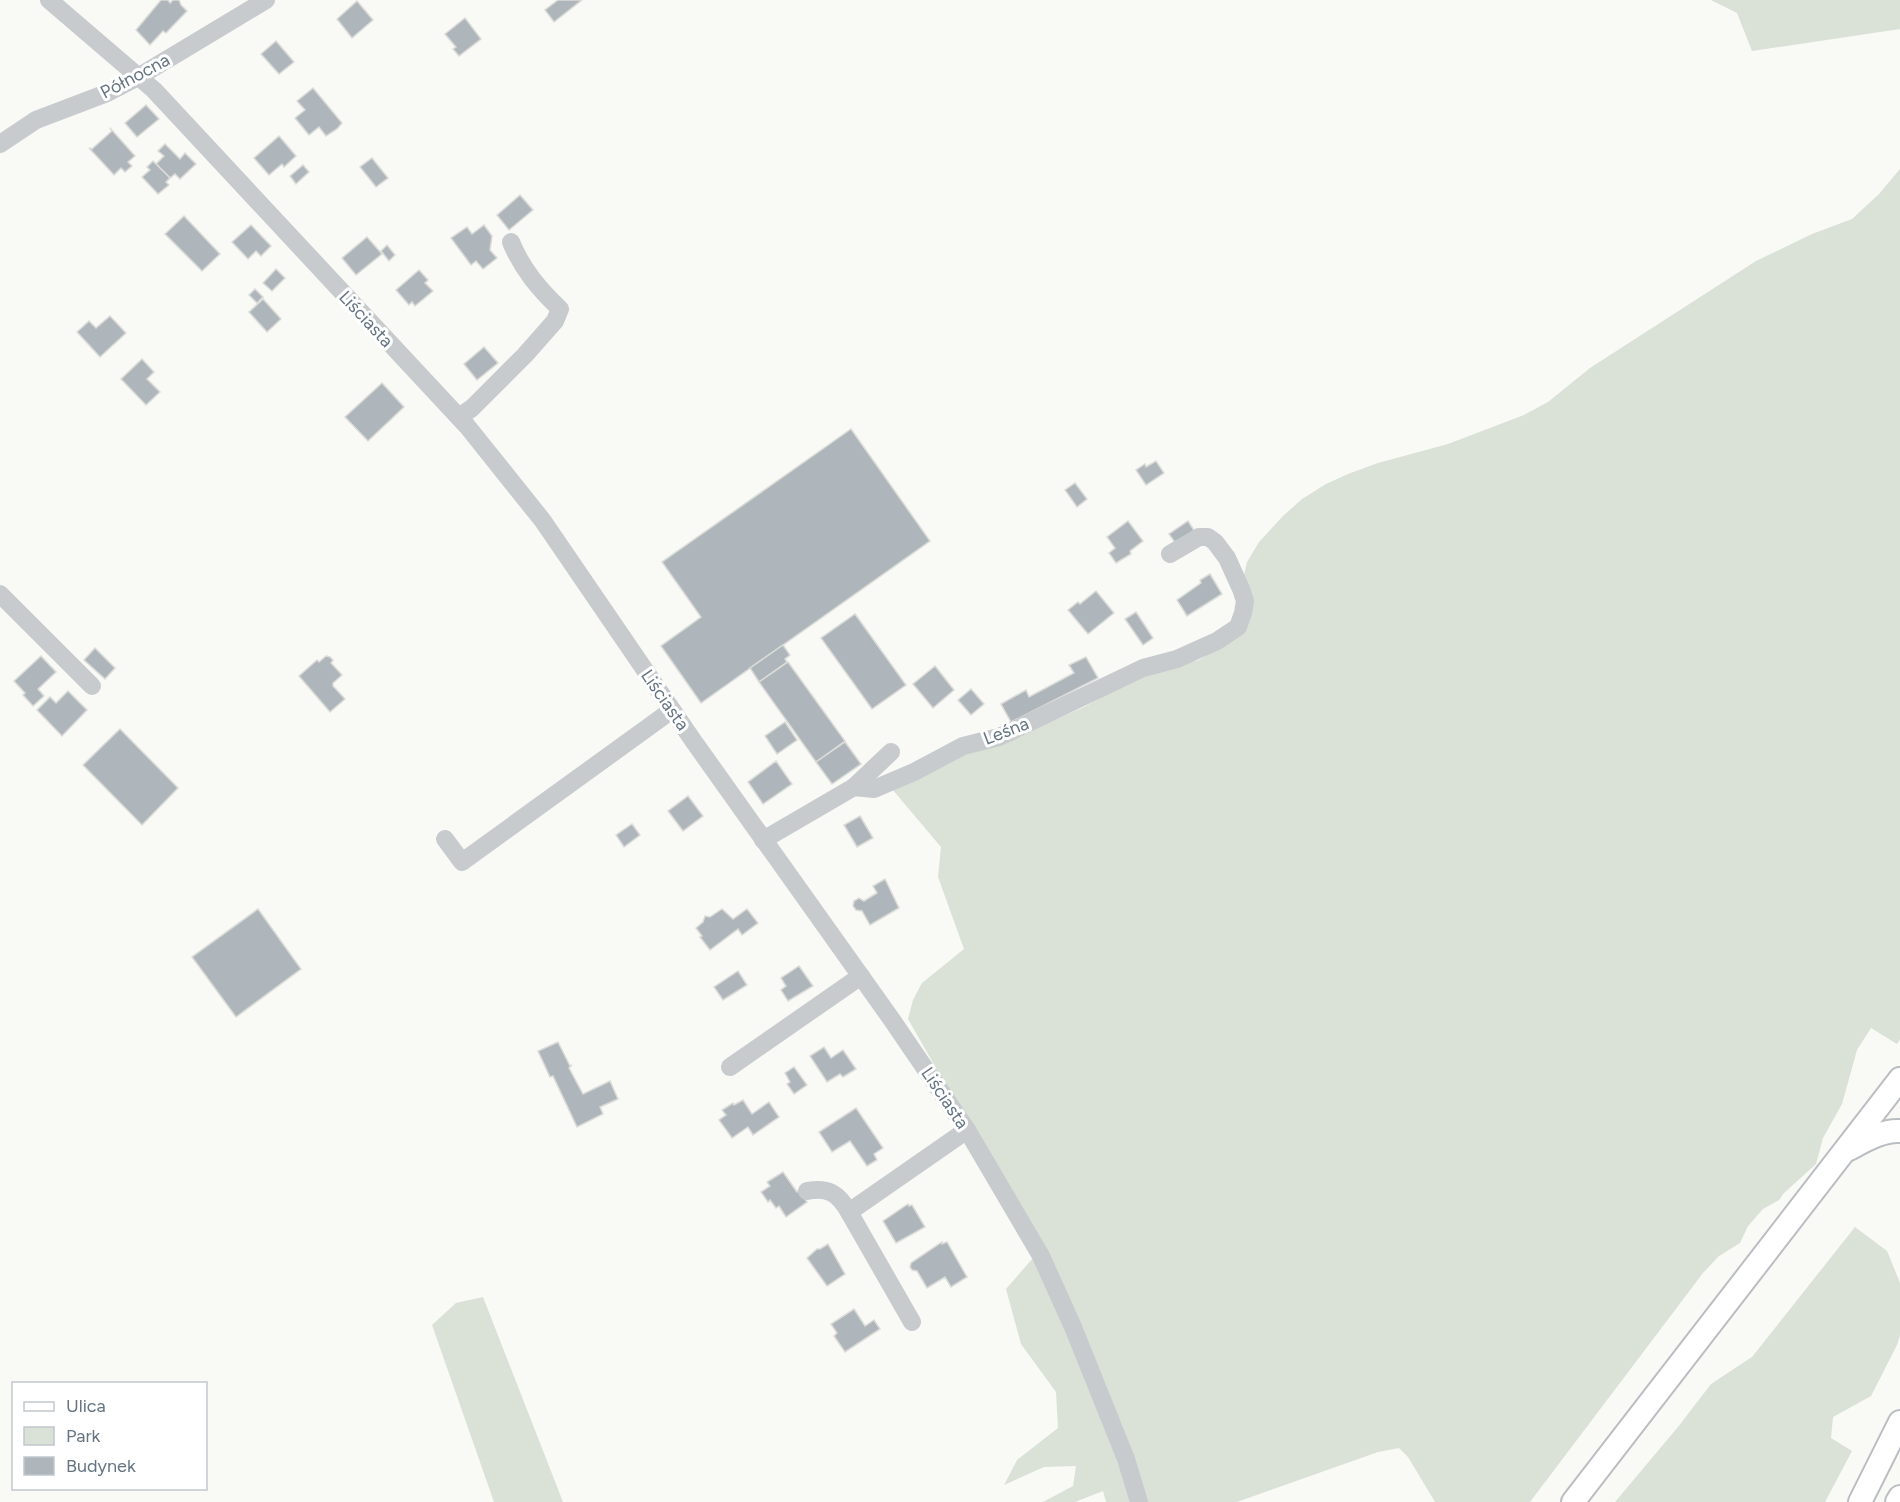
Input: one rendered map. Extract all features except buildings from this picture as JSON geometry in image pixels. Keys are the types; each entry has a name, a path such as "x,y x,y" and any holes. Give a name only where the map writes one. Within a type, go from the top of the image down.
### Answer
{"main road":[{"path":"1573,1502 1900,1078"},
{"path":"1845,1151 1873,1137 1900,1131"},
{"path":"1860,1502 1900,1422"},
{"path":"1897,1502 1900,1497"}],"street":[{"name":"Liściasta","path":"49,0 154,90 459,417 543,521 672,710 967,1130 1041,1256 1126,1459 1139,1502"},
{"name":"Północna","path":"0,144 36,120 107,93 138,77 266,0"},
{"path":"459,417 472,408 525,355 555,321 560,309 534,284 511,242"},
{"name":"Leśna","path":"763,840 854,787 874,789 914,772 963,746 999,737 1143,668 1176,659 1217,641 1238,627 1245,602 1227,558 1215,542 1208,537 1198,537 1170,554"},
{"path":"0,594 92,686"},
{"path":"445,838 462,862 672,710"},
{"path":"854,787 891,752"},
{"path":"730,1067 861,976"},
{"path":"849,1212 967,1130"},
{"path":"807,1191 821,1189 841,1198 912,1322"}],"green space":[{"path":"1711,0 1900,0 1900,29 1752,51 1737,13"},
{"path":"1900,169 1900,1039 1897,1044 1871,1028 1857,1050 1842,1104 1823,1138 1816,1164 1779,1200 1763,1209 1748,1226 1740,1243 1719,1256 1703,1273 1530,1502 1435,1502 1408,1457 1399,1448 1378,1452 1237,1502 1106,1502 1103,1491 1075,1502 1043,1502 1073,1486 1076,1466 1044,1467 1004,1485 1017,1460 1058,1428 1056,1392 1021,1344 1006,1289 1040,1250 908,1019 913,1000 922,983 964,949 938,877 941,847 892,789 942,761 1011,739 1084,707 1146,673 1199,660 1230,638 1247,562 1259,542 1302,499 1348,474 1378,463 1448,444 1524,415 1548,402 1590,368 1756,261 1812,234 1852,219 1879,194"},
{"path":"1855,1227 1887,1251 1900,1283 1900,1335 1871,1396 1833,1417 1831,1438 1852,1451 1825,1502 1615,1502 1711,1384 1752,1357"},
{"path":"483,1297 563,1502 494,1502 432,1325 456,1303"}]}
